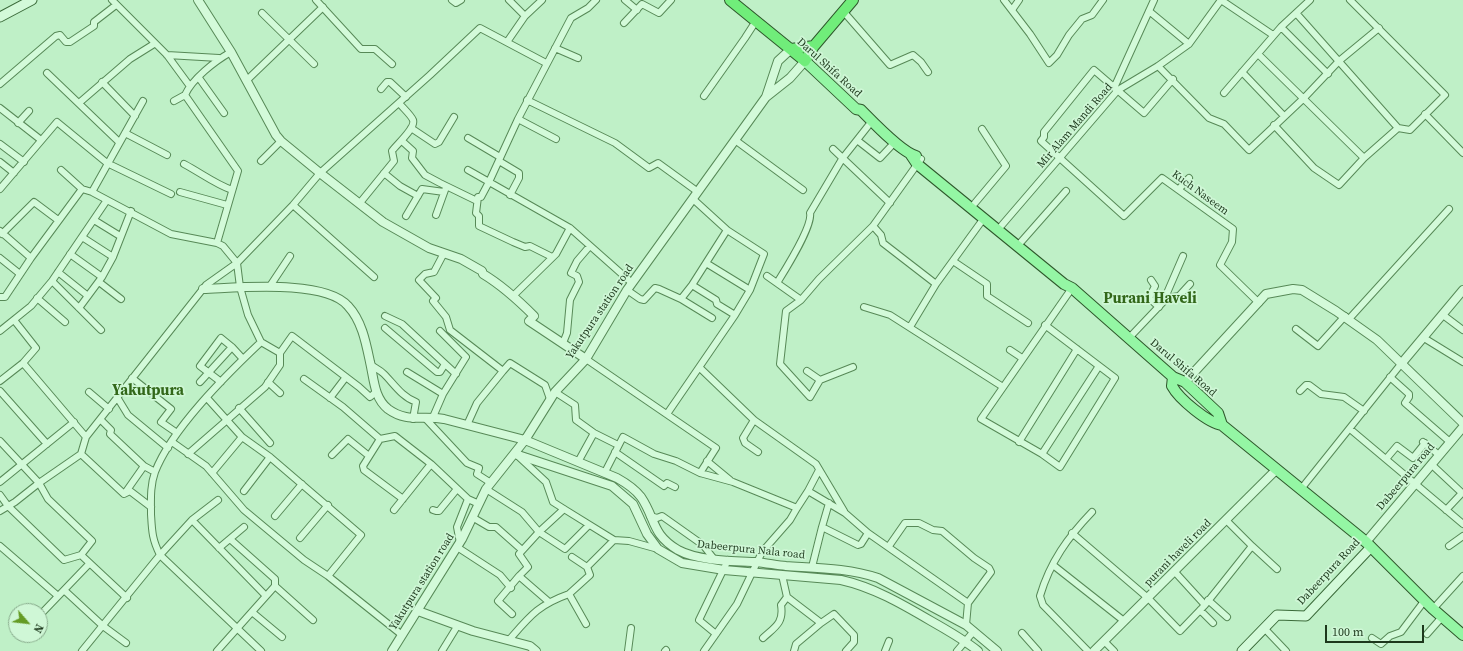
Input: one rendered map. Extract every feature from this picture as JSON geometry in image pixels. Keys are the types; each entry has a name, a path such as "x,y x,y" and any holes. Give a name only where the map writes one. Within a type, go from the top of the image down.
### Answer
{"highway":[{"name":"Darul Shifa Road","path":"730,0 808,63"},
{"path":"808,63 814,46 853,0"},
{"path":"791,49 814,46"}],"main road":[{"path":"0,17 32,0"},
{"name":"Darul Shifa Road","path":"808,63 817,67 860,105 858,109 984,218 1064,284 1070,287 1173,377 1185,382 1218,413 1222,425 1366,542 1433,609 1463,635"},
{"path":"916,159 975,203 1060,273 1067,280 1070,287"},
{"path":"1173,377 1173,388 1182,397 1210,421 1222,425"},
{"name":"Dabeerpura Road","path":"1243,650 1277,616 1306,616 1371,547 1366,542"}],"street":[{"path":"198,0 230,52 276,136 281,141 383,222 429,248 461,259 482,271 483,274 499,283 534,316 529,321 716,448 700,473"},
{"path":"316,0 361,48 375,49 392,64"},
{"path":"452,0 456,3 461,0"},
{"path":"509,0 525,16"},
{"path":"507,42 525,16 542,0"},
{"path":"552,257 530,246 525,247 479,226 479,216 476,213 477,201 478,197 481,197 527,100 571,18 588,8 596,0"},
{"path":"625,0 637,10"},
{"path":"624,23 642,4 659,13 671,0"},
{"path":"1004,0 1049,63 1057,55 1069,35 1082,19 1092,15 1103,0"},
{"path":"1012,10 1019,0"},
{"path":"1116,89 1154,0"},
{"path":"1221,0 1273,35"},
{"name":"Mir Alam Mandi Road","path":"1002,226 1116,89 1158,66 1189,44 1221,0"},
{"path":"1224,93 1273,35 1310,0"},
{"path":"1296,13 1398,128 1410,130 1445,95 1350,0"},
{"path":"0,84 56,36 60,35 66,42 70,42 94,26 94,22 114,3 154,44 167,55 189,85"},
{"path":"246,81 323,7"},
{"path":"1149,10 1189,44"},
{"path":"843,11 890,64 913,55 921,62 928,72"},
{"path":"262,13 314,64"},
{"path":"704,96 756,21"},
{"path":"1281,27 1328,74"},
{"path":"0,511 81,454 86,437 101,420 117,397 203,289 237,263 294,205 320,173 406,97 480,28 546,63"},
{"path":"1158,66 1173,79 1209,118 1224,124 1249,150 1304,98 1339,61 1379,28"},
{"path":"79,103 130,59 154,44"},
{"path":"555,48 578,58"},
{"name":"Yakutpura station road","path":"392,651 458,545 488,486 525,440 553,395 586,359 630,287 766,97 778,61 791,49"},
{"path":"174,101 185,95 189,85 199,78 219,58 230,52"},
{"path":"1258,54 1364,158"},
{"path":"167,55 219,58"},
{"path":"766,97 808,63"},
{"path":"1060,157 1041,141 1044,137 1044,132 1094,70 1144,113 1173,79"},
{"path":"1242,72 1284,116"},
{"path":"47,73 119,142"},
{"path":"199,78 224,112"},
{"path":"102,82 135,116"},
{"path":"381,89 387,82 390,82 406,97"},
{"path":"185,95 238,171 216,243"},
{"path":"527,100 615,143 649,168 658,163 698,192"},
{"path":"92,192 107,162 143,101"},
{"path":"359,204 394,161 392,151 402,141 411,128 413,120 399,103"},
{"path":"0,108 41,140"},
{"path":"18,123 29,110"},
{"path":"1425,114 1463,153"},
{"path":"411,128 435,144 439,142 454,117"},
{"path":"518,119 556,138"},
{"path":"777,282 798,246 810,220 810,213 842,159 872,121"},
{"path":"1,185 24,162 41,140 58,122 107,162 171,194"},
{"path":"1274,125 1314,168 1339,185 1364,158 1398,128"},
{"path":"975,203 1006,166 982,129"},
{"path":"125,133 167,155"},
{"path":"468,138 519,173 519,178 510,194"},
{"path":"735,140 803,190"},
{"path":"857,140 880,158 895,142"},
{"path":"260,161 281,141"},
{"path":"402,141 413,151 412,158 418,163 422,171 445,189 477,201"},
{"path":"0,144 24,162"},
{"path":"833,149 890,203"},
{"name":"Kuch Naseem","path":"1060,157 1124,216 1162,178 1179,189 1233,229 1232,242 1220,265 1259,303"},
{"path":"853,367 820,380 810,397 780,364 786,311 801,300 818,278 873,226 890,203 916,159"},
{"path":"0,162 14,173"},
{"path":"184,164 209,177 218,185 232,190"},
{"path":"61,170 82,188 131,211 170,234 216,243 223,246 237,263 240,287 248,315 261,342 280,353"},
{"path":"468,170 570,228 642,300 656,288 681,299 712,318"},
{"path":"384,173 400,186 418,196"},
{"path":"1179,189 1189,178"},
{"path":"2,296 20,274 82,188"},
{"path":"406,216 423,188 445,189"},
{"path":"436,215 445,189"},
{"path":"1021,242 1066,191"},
{"path":"180,192 227,205"},
{"path":"667,414 735,315 750,290 764,256 764,253 727,230 693,199"},
{"path":"0,331 31,306 52,281 107,200"},
{"path":"31,258 1,232 34,202 58,220"},
{"path":"294,205 374,277"},
{"path":"1296,329 1318,346 1347,318 1449,209"},
{"path":"79,308 101,279 113,257 131,211"},
{"path":"910,327 936,284 984,218"},
{"path":"94,220 120,236"},
{"path":"873,226 882,235 883,243 936,284"},
{"path":"513,296 552,257 570,228"},
{"path":"681,299 692,285 727,230"},
{"path":"82,236 113,257"},
{"path":"563,343 568,333 570,300 579,282 577,276 571,272 577,261 589,247"},
{"path":"444,253 434,272 425,274 419,280 436,298 433,301 446,317 450,330 503,371"},
{"path":"70,254 101,279 121,299"},
{"path":"270,286 290,256"},
{"path":"1129,338 1167,298 1183,256"},
{"path":"0,258 20,274"},
{"path":"953,261 987,284 987,296 1028,323"},
{"path":"706,263 750,290"},
{"path":"58,272 88,296"},
{"path":"767,276 801,300"},
{"path":"1151,280 1155,286 1149,298 1159,307"},
{"path":"52,281 101,330"},
{"path":"1167,298 1178,296 1190,284"},
{"path":"692,285 716,300 717,304 735,315"},
{"path":"203,289 270,286 326,292 348,305 364,334 376,392 381,402 388,409 413,419 416,402 410,400 392,385 384,374 371,365"},
{"path":"1045,325 1115,378 1060,467 1042,454 981,419 1070,287"},
{"path":"1185,382 1266,294 1293,289 1302,290 1347,318 1377,340 1463,423"},
{"path":"1301,489 1390,377 1463,290"},
{"path":"37,298 65,322"},
{"path":"864,307 890,315 1003,387"},
{"path":"1443,315 1463,330"},
{"path":"385,316 402,324 456,374"},
{"path":"0,381 23,363 36,348 14,320"},
{"path":"385,328 437,372 440,372 445,364"},
{"path":"440,331 466,357"},
{"path":"188,454 268,382 280,365 280,353 292,336 370,397 376,392"},
{"path":"221,382 200,366 221,338 232,346 243,359"},
{"path":"1424,338 1463,362"},
{"path":"261,342 221,382 178,433 155,472 151,492 152,540 160,555 261,651"},
{"path":"200,382 232,346"},
{"path":"474,348 466,357 429,417 467,463 479,468 477,474 488,486 522,512 539,532 565,549 589,525"},
{"path":"1010,350 1022,358"},
{"path":"1019,442 1077,350"},
{"path":"23,363 86,437"},
{"path":"467,425 477,402 510,363 545,385 553,395 575,405 576,420 594,433 618,445"},
{"path":"1042,454 1099,366"},
{"path":"700,368 754,420 816,464 845,513"},
{"path":"807,371 820,380"},
{"path":"407,372 443,394"},
{"path":"1390,377 1409,394 1409,397 1405,403 1450,442"},
{"path":"132,378 171,408 161,422 178,433"},
{"path":"330,398 346,378"},
{"path":"304,379 343,407 380,439"},
{"path":"268,382 280,393"},
{"path":"1300,391 1306,385 1309,385 1321,394 1336,395 1350,400 1364,411"},
{"path":"0,391 47,444"},
{"path":"89,392 109,409"},
{"path":"117,397 128,414 168,448"},
{"path":"207,398 242,437 270,456 361,535 328,576"},
{"path":"239,408 270,443"},
{"name":"Dabeerpura Nala road","path":"413,419 429,417 525,440 546,450 618,478 630,486 641,497 656,530 667,543 696,556 865,573 878,578 966,624 997,651"},
{"path":"101,420 111,430 110,434 144,466 155,472"},
{"path":"754,420 743,438 745,443 758,452"},
{"path":"0,482 74,422"},
{"name":"Dabeerpura road","path":"1366,542 1430,464 1463,427"},
{"path":"1350,429 1463,524"},
{"path":"578,462 594,433"},
{"path":"403,499 364,470 363,466 380,439 395,436 431,464 468,499 479,504"},
{"path":"212,473 242,437"},
{"path":"605,472 623,437 654,454 676,461 700,473 733,482 797,508"},
{"path":"332,455 348,439 370,456"},
{"path":"0,441 39,483 48,499 92,541 81,555 64,560 8,506 0,495"},
{"path":"172,442 206,466 244,510 304,560 328,576 402,635"},
{"path":"1386,459 1397,446 1413,458 1424,443 1439,455"},
{"path":"540,461 546,450"},
{"path":"615,452 664,486 668,482 675,487"},
{"path":"81,454 124,494"},
{"path":"515,454 546,482 553,502 614,540 629,541 658,549"},
{"name":"Dabeerpura Nala road","path":"515,454 612,486 633,504 642,525 658,549 682,563 724,570 841,580 855,583 907,607 966,641 978,651"},
{"path":"244,491 270,456"},
{"path":"707,461 733,482"},
{"path":"394,510 431,464"},
{"path":"1430,464 1462,493 1446,510"},
{"path":"124,494 144,466"},
{"path":"704,651 737,604 762,552 790,520 819,470"},
{"name":"purani haveli road","path":"1094,651 1276,470"},
{"path":"612,486 618,478"},
{"path":"275,516 302,484"},
{"path":"433,510 439,511 457,489"},
{"path":"124,494 130,491 151,507"},
{"path":"808,491 845,513 868,533 889,546 968,603"},
{"path":"468,499 457,527 458,545 500,575 511,588"},
{"path":"82,651 127,598 160,555 192,520 218,500"},
{"path":"812,567 829,503"},
{"path":"300,538 328,505"},
{"path":"512,614 498,602 528,567 518,554 564,509"},
{"path":"1088,651 1040,600 1041,592 1053,565 1072,532 1092,512"},
{"path":"642,525 650,518 662,516 703,545 714,559"},
{"path":"472,517 489,526 496,527 522,550"},
{"path":"192,520 266,596"},
{"path":"1226,520 1277,569"},
{"path":"889,546 904,523 920,523 933,530 938,530 947,534 974,558 991,570 968,603 966,624"},
{"path":"219,548 244,527"},
{"path":"822,527 858,545 861,544 868,533"},
{"path":"1072,532 1148,598 1180,630 1207,602 1252,546"},
{"path":"1449,546 1463,536"},
{"path":"217,651 275,586 275,579 230,539"},
{"path":"587,568 614,540"},
{"path":"0,546 58,596"},
{"path":"81,555 127,598"},
{"path":"509,640 530,616 549,602 569,594 590,575 587,568 572,557"},
{"path":"716,634 699,620 728,560"},
{"path":"48,607 89,564"},
{"path":"1053,565 1124,621"},
{"path":"1174,571 1207,602 1227,617"},
{"path":"782,575 787,597 821,623"},
{"path":"520,576 549,602"},
{"path":"1433,609 1463,576"},
{"path":"873,590 878,578"},
{"path":"275,586 313,620"},
{"path":"64,590 103,626 126,643"},
{"path":"569,594 586,624"},
{"path":"763,638 780,622 782,615 781,605 787,597"},
{"path":"1372,638 1381,644 1390,636 1401,632 1424,600"},
{"path":"1200,610 1213,623"},
{"path":"418,611 458,625 530,646 536,651"},
{"path":"252,612 282,637"},
{"path":"794,651 796,644 834,614 854,635 854,642 846,651"},
{"path":"1427,634 1442,617"},
{"path":"442,651 458,625"},
{"path":"628,651 631,628"},
{"path":"1265,629 1286,651"},
{"path":"957,651 974,631"},
{"path":"1022,633 1038,651"},
{"path":"885,651 889,641"},
{"path":"1104,641 1114,651"}],"district":[{"name":"Purani Haveli","path":"1150,299"},
{"name":"Yakutpura","path":"148,391"}]}
